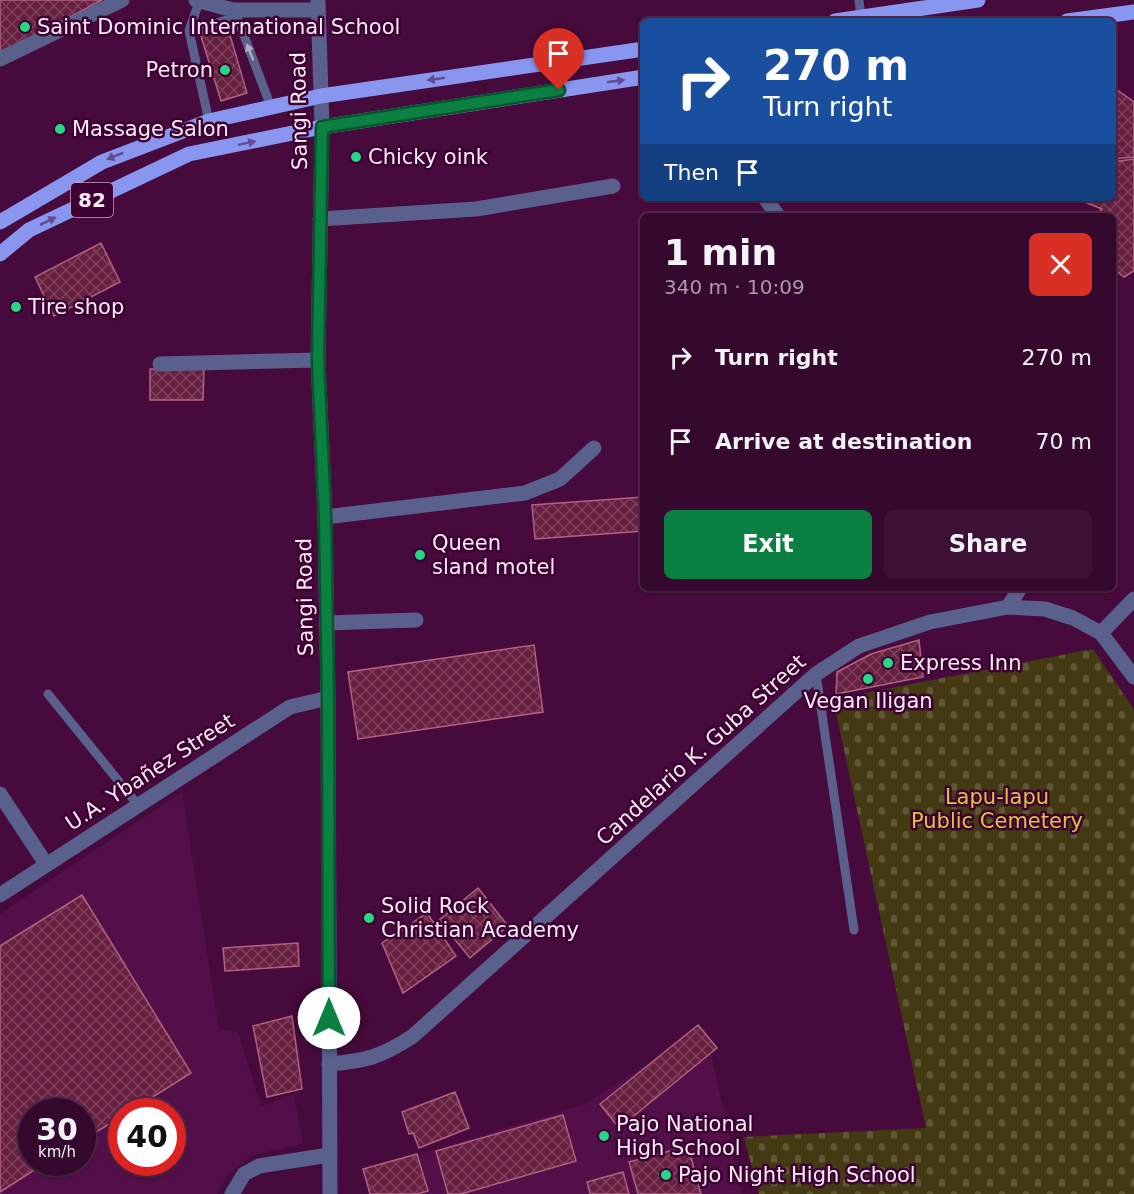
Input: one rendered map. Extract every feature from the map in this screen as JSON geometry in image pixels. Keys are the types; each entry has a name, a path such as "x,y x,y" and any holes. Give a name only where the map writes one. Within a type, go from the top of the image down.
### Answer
{"main road":[{"path":"854,18 918,4 978,0"},
{"path":"1089,18 1134,12"},
{"name":"82","path":"0,222 102,162 169,134 209,121 321,96 640,50"},
{"name":"82","path":"0,254 29,230 189,154 322,127 640,78"}],"street":[{"path":"0,59 122,0"},
{"path":"198,1 235,14 318,5"},
{"name":"Sangi Road","path":"318,5 322,127 318,360 325,517 328,698 330,1194"},
{"path":"320,219 476,209 613,186"},
{"path":"160,364 318,360"},
{"path":"325,517 525,493 560,478 594,448"},
{"path":"1008,607 1018,591"},
{"path":"1101,633 1134,599"},
{"name":"Candelario K. Guba Street","path":"329,1064 357,1061 386,1054 413,1036 816,674 859,646 930,622 1008,607 1045,609 1073,618 1101,633 1134,677"},
{"path":"326,623 416,620"},
{"name":"U.A. Ybañez Street","path":"0,895 290,708 328,698"},
{"path":"0,794 46,864"},
{"path":"232,1194 244,1173 259,1166 329,1155"}],"lane":[{"path":"859,0 861,17"},
{"path":"198,1 189,31 209,121"},
{"path":"189,31 235,14 272,107"},
{"path":"816,674 854,930"},
{"path":"48,694 138,805"}],"shaded area":[{"path":"182,792 219,1029 238,1032 261,1106 294,1094 303,1144 253,1155 227,1176 217,1194 0,1194 0,914"},
{"name":"Pajo National High School","path":"705,1027 742,1194 376,1194 371,1169 585,1104"}],"green space":[{"name":"Lapu-lapu Public Cemetery","path":"1093,649 1134,710 1134,1194 759,1194 744,1137 926,1128 833,699"}],"building":[{"name":"Saint Dominic International School","path":"0,0 102,0 0,54"},
{"path":"227,25 247,93 221,101 200,33"},
{"path":"1116,89 1134,102 1134,157 1116,159"},
{"path":"1134,159 1134,271 1124,277 1116,270 1116,213 1098,213 1102,209 1082,201 1116,201 1116,162"},
{"path":"101,243 120,282 54,316 35,277"},
{"path":"150,369 204,369 203,400 150,400"},
{"path":"640,497 640,531 535,539 532,505"},
{"name":"Express Inn","path":"919,640 923,677 836,694 837,672 871,654"},
{"path":"534,645 543,712 358,739 348,672"},
{"path":"478,888 508,926 470,958 439,920"},
{"path":"82,895 191,1073 151,1098 108,1098 108,1125 96,1132 96,1098 18,1098 18,1176 25,1176 0,1192 0,946"},
{"path":"427,913 456,956 403,993 382,943"},
{"path":"298,943 299,966 225,971 223,948"},
{"path":"292,1016 302,1089 267,1097 253,1026"},
{"path":"698,1025 717,1048 619,1128 600,1104"},
{"path":"455,1092 469,1128 419,1148 413,1133 409,1134 402,1112"},
{"path":"563,1115 576,1161 461,1194 448,1194 436,1151"},
{"path":"688,1146 701,1194 638,1194 629,1162"},
{"path":"417,1154 428,1191 417,1194 370,1194 363,1169"},
{"path":"623,1172 629,1194 590,1194 587,1182"}],"place":[{"name":"Saint Dominic International School","path":"25,27"},
{"name":"Petron","path":"225,70"},
{"name":"Massage Salon","path":"60,129"},
{"name":"Chicky oink","path":"356,157"},
{"name":"Tire shop","path":"16,307"},
{"name":"Queen sland motel","path":"420,555"},
{"name":"Express Inn","path":"888,663"},
{"name":"Vegan Iligan","path":"868,679"},
{"name":"Solid Rock Christian Academy","path":"369,918"},
{"name":"Pajo National High School","path":"604,1136"},
{"name":"Pajo Night High School","path":"666,1175"}],"route":[{"path":"329,1018 325,517 318,360 322,127 559,90"}]}
